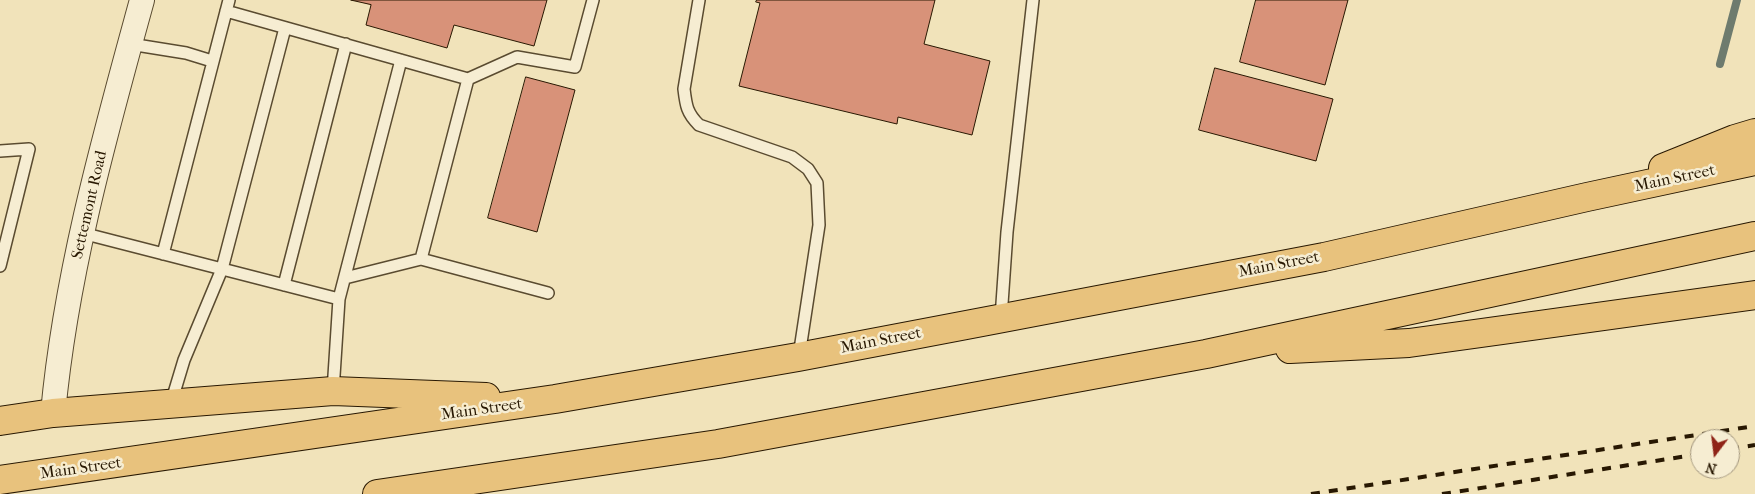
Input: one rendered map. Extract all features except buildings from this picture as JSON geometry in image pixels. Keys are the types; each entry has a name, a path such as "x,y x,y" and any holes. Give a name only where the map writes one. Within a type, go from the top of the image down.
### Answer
{"highway":[{"path":"1587,197 1735,139 1755,133"},
{"name":"Main Street","path":"0,480 556,399 798,357 1324,257 1755,161"},
{"path":"377,494 718,444 1206,354 1755,236"},
{"path":"1206,354 1409,343 1755,295"},
{"path":"0,421 54,413 333,391 556,399"}],"street":[{"name":"Settemont Road","path":"54,413 59,357 82,233 142,0"}],"lane":[{"path":"163,254 227,5 285,28 468,79 517,57 574,67 593,0"},
{"path":"699,0 684,89 689,115 699,125 792,157 808,169 817,183 819,225 798,357"},
{"path":"1001,318 1007,232 1033,0"},
{"path":"170,404 184,360 222,269 285,28"},
{"path":"130,44 186,53 212,61"},
{"path":"284,285 346,44"},
{"path":"333,391 339,299 401,60"},
{"path":"421,259 468,79"},
{"path":"0,151 29,150 0,266"},
{"path":"82,233 339,299"},
{"path":"345,278 421,259 548,293"}],"waterway":[{"path":"1720,64 1737,0"}],"railway":[{"path":"1311,494 1755,426"},
{"path":"1740,447 1755,445"},
{"path":"1442,494 1690,456"}]}
